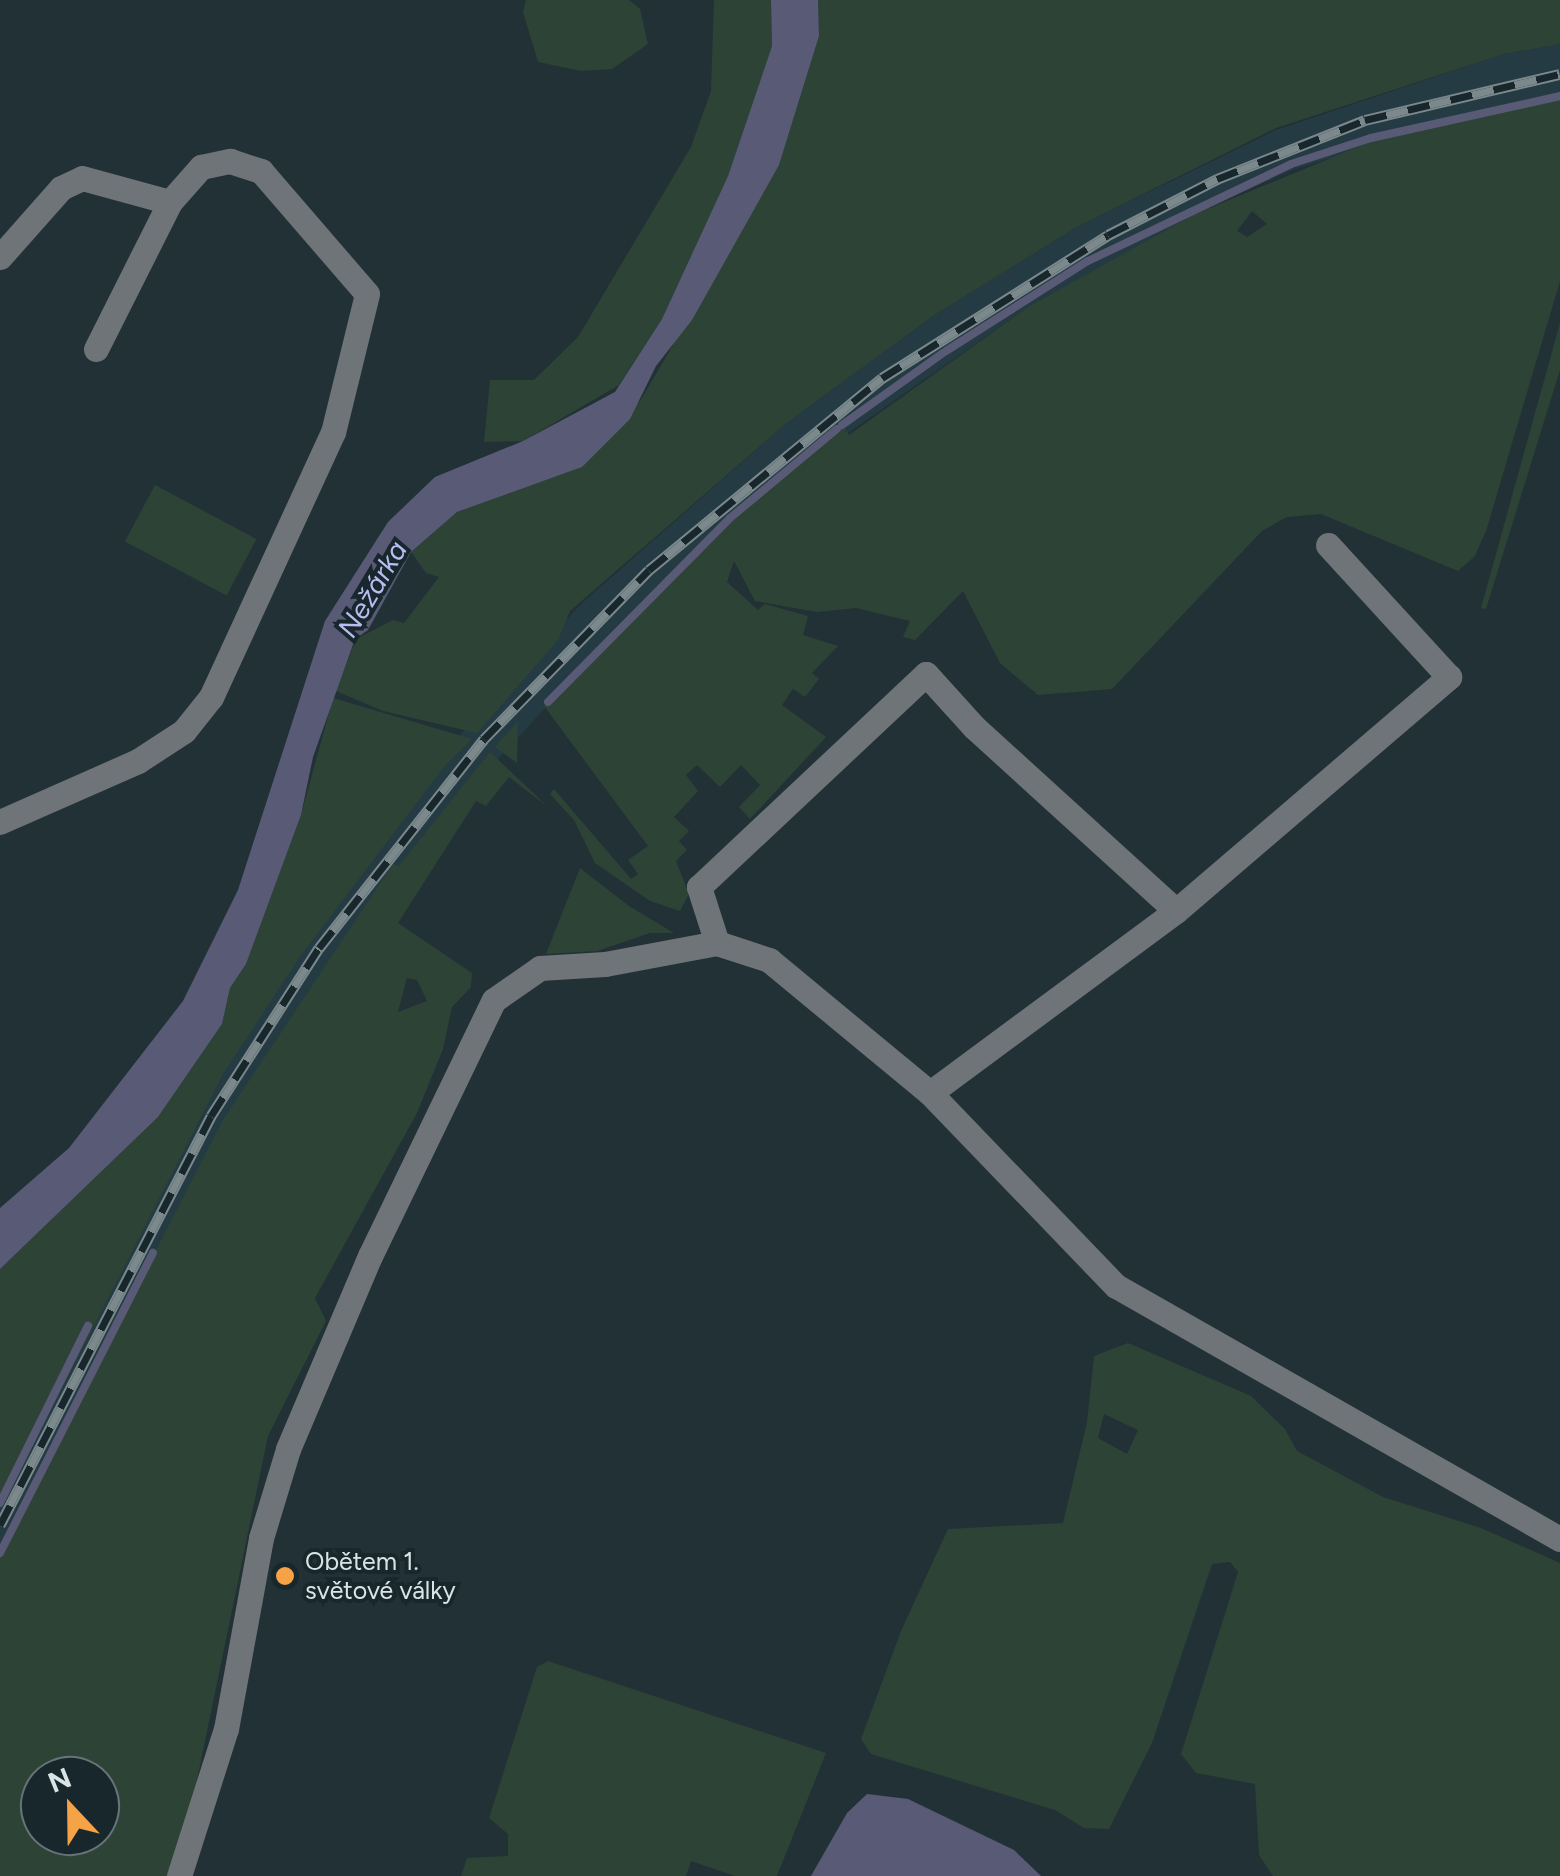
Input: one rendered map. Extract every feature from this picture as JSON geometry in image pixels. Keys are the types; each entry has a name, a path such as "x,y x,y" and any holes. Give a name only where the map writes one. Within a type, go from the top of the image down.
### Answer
{"street":[{"path":"0,822 138,762 184,731 234,654 333,432 366,294 262,171 230,161 202,166 170,202 96,349"},
{"path":"0,257 61,188 82,178 170,202"},
{"path":"930,1093 1176,911 1449,677 1328,545"},
{"path":"717,943 699,887 926,674 974,727 1176,911"},
{"path":"179,1876 226,1729 272,1490 370,1256 494,1000 540,968 605,964 717,943 770,960 930,1093 1116,1286 1560,1539"}],"shaded area":[{"path":"1560,44 1560,97 1463,116 1292,170 1193,215 1028,307 815,456 612,636 459,801 0,1574 0,1476 192,1105 425,773 581,604 788,422 933,316 1075,228 1276,130 1504,54"}],"green space":[{"path":"526,0 629,0 640,9 648,44 612,69 581,71 538,62 523,12"},
{"path":"714,0 771,0 772,46 728,176 662,319 619,385 523,441 484,442 490,380 534,380 578,337 691,147 711,91"},
{"path":"818,0 1560,0 1560,44 1504,54 1276,128 1075,228 933,316 788,422 570,611 558,640 477,733 383,711 336,691 356,639 393,620 404,623 439,577 426,573 411,552 457,512 582,467 640,401 779,165 819,36"},
{"path":"1560,97 1560,281 1487,528 1475,556 1458,571 1321,514 1287,517 1262,531 1112,689 1038,695 1000,663 963,591 915,640 903,637 910,621 856,608 817,612 755,601 734,561 727,582 758,610 765,604 808,616 803,635 838,646 812,673 819,679 805,697 793,689 782,705 826,737 750,819 739,807 760,785 741,765 720,787 697,765 686,775 698,791 674,817 689,831 679,841 687,850 676,861 689,894 680,911 650,901 595,863 574,820 550,794 554,789 631,879 638,874 628,860 648,846 544,706 656,588 842,425 849,435 1028,307 1193,215 1372,141","holes":["1252,211 1267,224 1247,237 1237,231"]},
{"path":"1560,323 1560,370 1486,609 1481,608"},
{"path":"155,485 257,539 226,595 125,542"},
{"path":"333,698 472,739 443,768 299,958 223,1074 0,1509 0,1269 158,1117 222,1024 230,988 246,964 301,815"},
{"path":"518,721 517,763 495,747"},
{"path":"490,752 548,807 509,777 486,806 476,801 398,923 472,973 471,987 452,1007 443,1049 417,1113 315,1298 326,1321 268,1436 185,1838 167,1876 0,1876 0,1553 223,1120 393,864 399,866","holes":["407,978 417,980 427,1001 398,1012"]},
{"path":"580,868 629,906 674,933 650,933 597,951 546,954"},
{"path":"1128,1343 1251,1396 1285,1429 1297,1451 1383,1497 1481,1528 1560,1563 1560,1876 1273,1876 1259,1855 1255,1784 1196,1773 1181,1754 1238,1572 1230,1562 1212,1564 1152,1743 1109,1829 1084,1828 1055,1810 871,1754 861,1739 901,1631 948,1529 1063,1523 1087,1422 1094,1356","holes":["1104,1414 1138,1430 1127,1454 1098,1438"]},
{"path":"548,1661 826,1753 777,1876 735,1876 691,1861 686,1876 461,1876 467,1858 508,1856 508,1834 489,1818 537,1667"}],"water":[{"name":"Nežárka","path":"771,0 818,0 819,36 779,165 692,320 656,366 630,419 582,467 457,512 411,552 368,630 355,639 313,757 301,815 246,964 230,988 222,1024 158,1117 0,1269 0,1208 69,1148 183,1001 238,890 325,621 388,522 435,477 523,441 615,392 662,319 728,176 772,46"},
{"path":"867,1794 908,1799 1014,1850 1041,1876 811,1876 847,1813"}],"waterway":[{"path":"946,351 1088,261 1291,164 1371,138 1560,96"},
{"path":"842,425 943,353"},
{"path":"548,702 730,518 837,429"},
{"path":"0,1553 153,1253"},
{"path":"0,1503 88,1326"}],"railway":[{"path":"0,1525 211,1116 319,948 484,739 649,570 882,378 1108,235 1217,179 1365,120 1560,74"}],"place":[{"name":"Obětem 1. světové války","path":"285,1576"}]}
